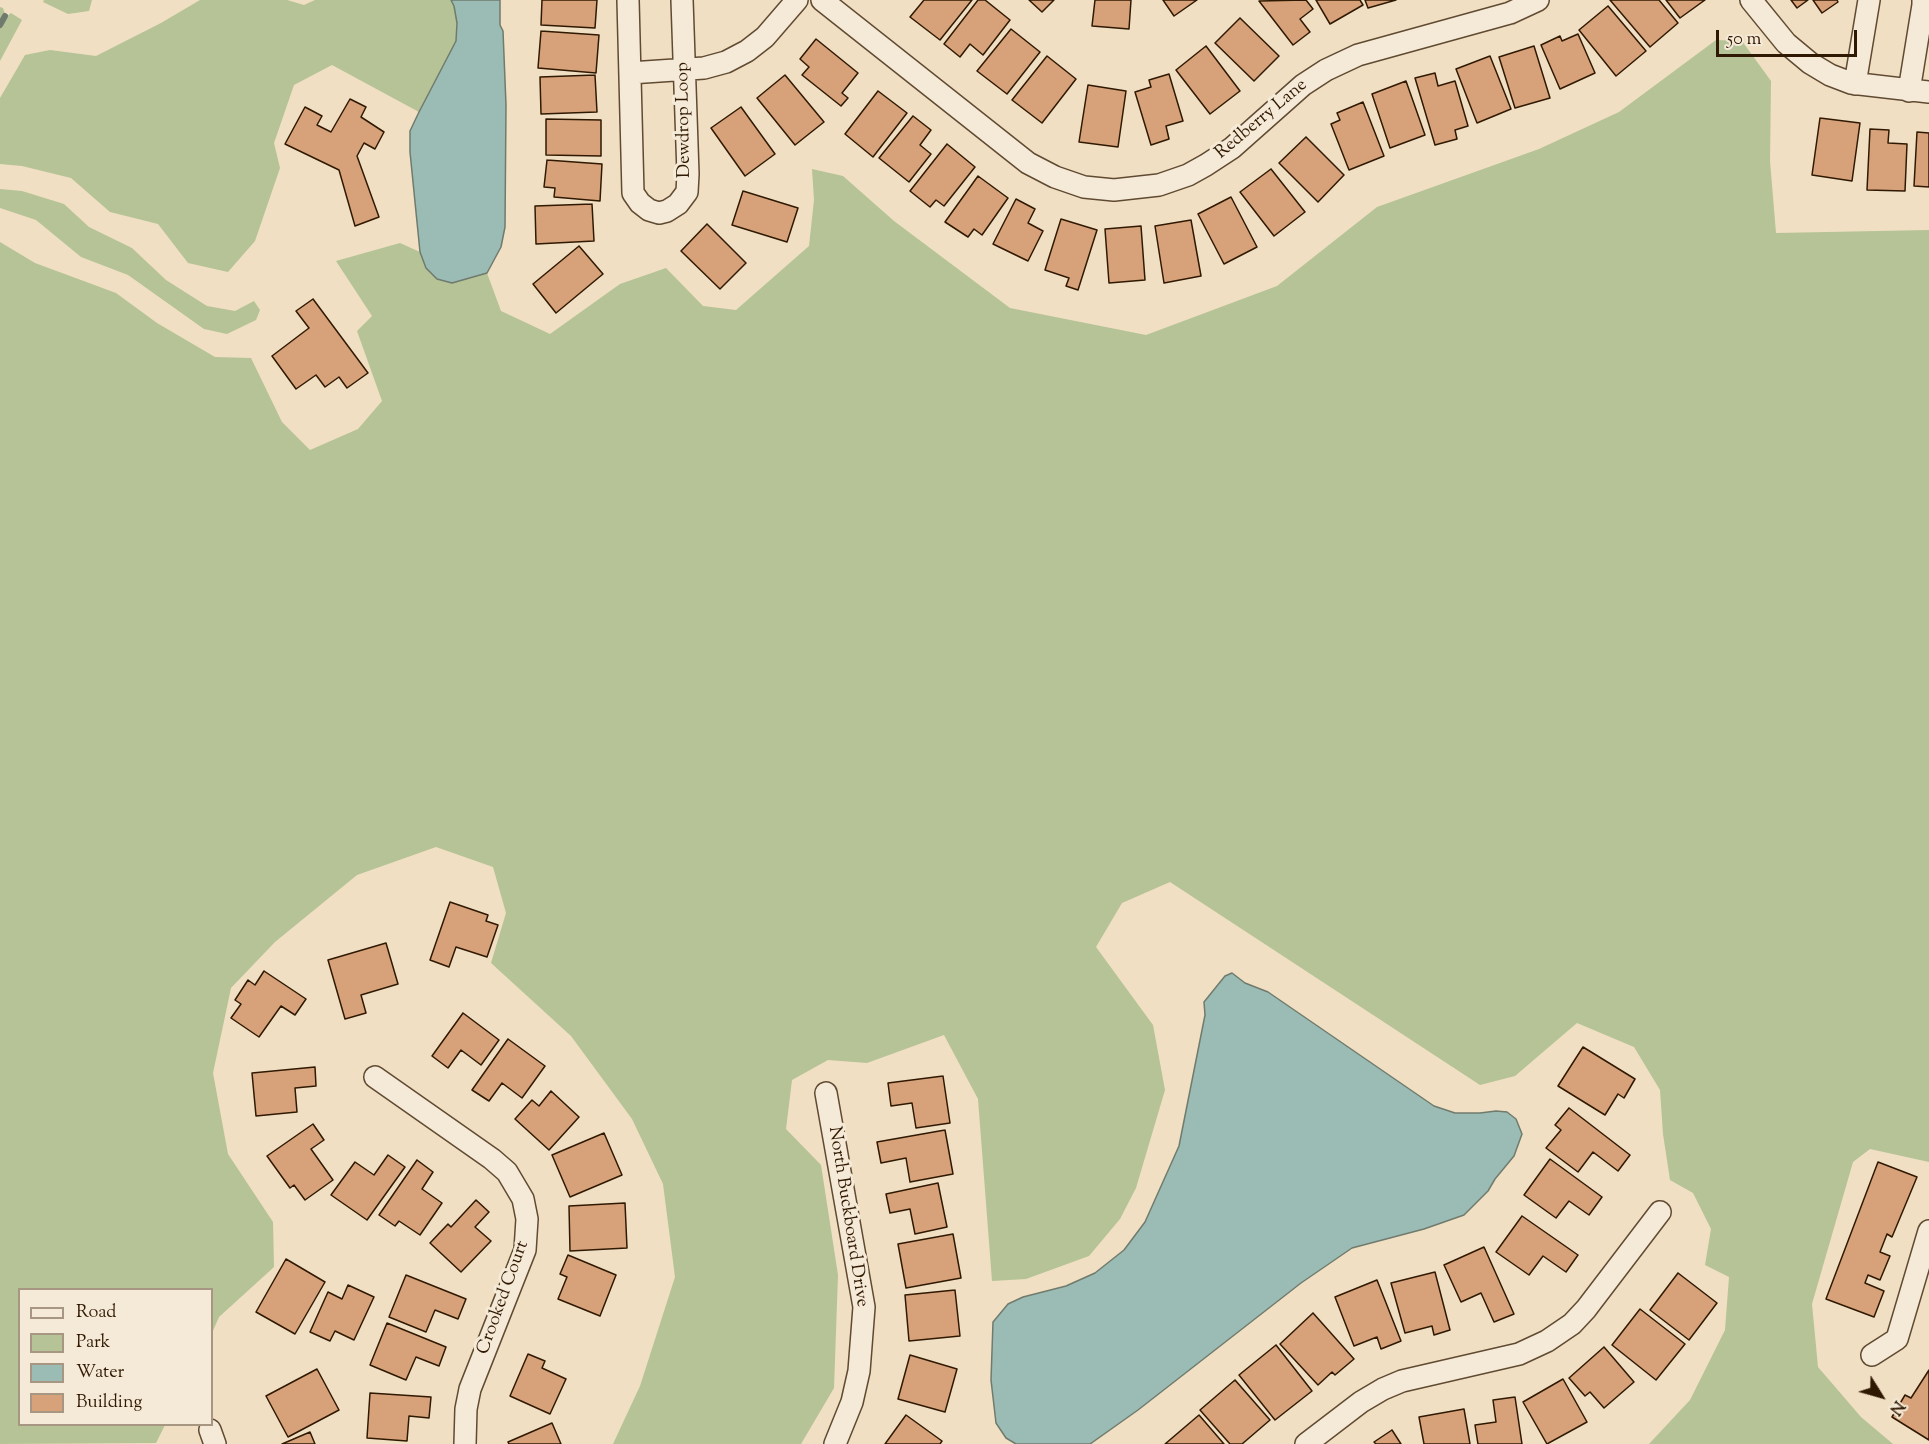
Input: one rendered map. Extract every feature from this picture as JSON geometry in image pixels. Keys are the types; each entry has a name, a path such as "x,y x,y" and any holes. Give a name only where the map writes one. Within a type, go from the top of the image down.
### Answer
{"street":[{"name":"Dewdrop Loop","path":"628,0 633,193 639,203 659,213 678,204 687,192 682,0"},
{"path":"630,73 704,68 726,62 747,51 765,37 797,0"},
{"name":"Redberry Lane","path":"822,0 1028,163 1055,177 1084,187 1114,190 1159,185 1188,175 1232,148 1303,85 1326,70 1358,55 1510,13 1539,0"},
{"path":"1751,0 1786,43 1810,63 1830,75 1855,84 1919,92 1923,0"},
{"path":"1855,84 1869,0"},
{"name":"Crooked Court","path":"375,1077 507,1172 523,1199 528,1219 525,1250 470,1389 466,1409 465,1444"},
{"name":"North Buckboard Drive","path":"826,1093 864,1307 859,1371 852,1402 835,1444"},
{"path":"1306,1444 1361,1402 1383,1389 1402,1381 1519,1354 1547,1341 1572,1324 1586,1309 1660,1212"},
{"path":"1872,1356 1897,1339 1929,1231"}],"green space":[{"path":"44,0 92,0 89,11 68,14 43,2"},
{"path":"200,0 287,0 304,5 315,0 451,0 457,23 456,41 419,112 332,65 294,85 274,143 280,168 255,241 228,272 188,263 158,224 110,212 71,178 22,166 0,164 0,98 25,55 50,50 96,56"},
{"path":"0,7 3,8 6,17 11,13 22,20 0,61"},
{"path":"1716,40 1742,41 1771,81 1770,161 1776,233 1929,230 1929,1162 1870,1149 1853,1162 1812,1304 1818,1367 1861,1417 1893,1444 1649,1444 1690,1400 1725,1330 1729,1277 1705,1265 1711,1229 1693,1193 1670,1180 1663,1134 1660,1090 1634,1047 1577,1023 1515,1076 1480,1085 1170,882 1122,903 1096,947 1153,1025 1165,1090 1136,1188 1120,1219 1089,1256 1026,1279 992,1281 978,1099 944,1035 867,1063 828,1060 792,1080 786,1129 821,1165 838,1275 834,1388 801,1444 613,1444 640,1386 675,1277 663,1184 632,1119 571,1036 491,963 506,913 493,867 436,847 357,875 275,942 231,988 213,1073 228,1154 273,1222 274,1267 219,1317 213,1331 213,1288 18,1288 18,1426 164,1426 156,1443 0,1444 0,242 35,263 116,293 157,323 215,357 251,358 282,422 310,450 358,429 382,401 357,331 372,316 336,261 400,243 420,252 426,268 452,283 487,273 501,311 550,334 620,284 666,268 703,306 736,310 809,246 814,200 812,169 843,176 894,221 1010,308 1146,335 1277,286 1377,207 1539,149 1619,112"},
{"path":"0,189 22,191 64,204 89,227 132,248 166,280 207,306 235,311 254,301 260,310 256,320 227,334 204,329 128,275 81,257 36,220 0,208"}],"water":[{"path":"451,0 500,0 506,105 505,227 501,247 487,273 452,283 437,279 426,268 420,252 410,152 410,131 456,41 457,23"},
{"path":"1232,973 1245,983 1268,992 1434,1106 1455,1113 1507,1112 1516,1119 1522,1134 1514,1156 1488,1191 1464,1215 1424,1229 1352,1248 1301,1283 1138,1410 1090,1444 1016,1444 1006,1438 996,1423 991,1380 993,1322 1008,1304 1023,1297 1066,1286 1095,1273 1124,1250 1145,1222 1179,1146 1205,1015 1204,1002 1225,976"}],"building":[{"path":"542,0 597,0 595,28 541,25"},
{"path":"924,0 972,0 940,40 910,17"},
{"path":"978,0 985,0 1010,20 983,55 970,44 960,57 944,44"},
{"path":"1029,0 1054,0 1042,12"},
{"path":"1095,0 1131,0 1129,29 1092,26"},
{"path":"1163,0 1197,0 1174,16"},
{"path":"1306,0 1313,9 1300,19 1310,32 1293,45 1259,1"},
{"path":"1316,0 1360,0 1363,5 1330,24"},
{"path":"1365,0 1396,0 1368,8"},
{"path":"1610,0 1659,0 1678,23 1650,47"},
{"path":"1666,0 1705,0 1680,18"},
{"path":"1791,0 1808,0 1797,8"},
{"path":"1813,0 1837,0 1838,2 1822,13"},
{"path":"1608,6 1646,51 1616,76 1579,30"},
{"path":"1240,18 1279,56 1254,81 1215,43"},
{"path":"1011,29 1040,52 1007,94 977,71"},
{"path":"541,31 599,35 596,73 538,68"},
{"path":"1578,34 1595,73 1560,89 1541,45 1560,36 1562,41"},
{"path":"816,39 858,73 842,93 848,98 841,106 802,75 809,67 800,59"},
{"path":"1206,46 1240,91 1210,114 1176,70"},
{"path":"1534,46 1550,98 1515,108 1499,57"},
{"path":"1047,56 1076,79 1042,123 1012,100"},
{"path":"1490,56 1511,109 1477,123 1456,69"},
{"path":"1435,73 1438,86 1455,81 1468,126 1455,130 1457,139 1435,145 1415,78"},
{"path":"1169,74 1183,121 1166,126 1169,139 1151,145 1135,92 1151,87 1149,80"},
{"path":"595,75 597,112 541,114 540,77"},
{"path":"785,75 824,122 795,145 757,98"},
{"path":"1406,81 1425,135 1390,148 1372,94"},
{"path":"1088,85 1126,91 1118,147 1079,142"},
{"path":"878,91 907,113 873,157 845,134"},
{"path":"350,99 366,107 361,117 384,132 375,149 364,143 357,156 379,217 355,226 339,170 285,144 305,107 322,116 317,125 331,132"},
{"path":"1363,102 1384,156 1349,170 1331,124 1340,120 1337,113"},
{"path":"741,107 775,154 745,176 711,128"},
{"path":"913,116 931,130 920,145 931,154 909,182 879,158"},
{"path":"1820,118 1860,123 1852,181 1812,175"},
{"path":"546,119 601,120 601,156 546,155"},
{"path":"1870,129 1889,130 1888,143 1907,144 1905,191 1867,190"},
{"path":"1917,132 1929,133 1929,187 1914,186"},
{"path":"1306,137 1344,175 1318,202 1279,163"},
{"path":"947,144 975,167 944,206 936,200 930,207 910,191"},
{"path":"547,160 602,164 600,201 554,197 555,188 544,187"},
{"path":"1271,169 1305,212 1274,236 1240,192"},
{"path":"978,176 1008,198 982,235 974,229 968,237 945,222"},
{"path":"743,191 798,208 787,242 732,225"},
{"path":"1231,197 1257,247 1224,264 1198,214"},
{"path":"1016,199 1035,209 1028,223 1043,231 1028,261 993,244"},
{"path":"592,204 594,241 536,244 535,206"},
{"path":"1061,219 1097,230 1078,290 1066,286 1069,278 1045,270"},
{"path":"1191,220 1201,276 1164,283 1155,226"},
{"path":"707,224 746,263 720,289 681,251"},
{"path":"1141,226 1145,280 1109,283 1105,229"},
{"path":"579,246 603,274 556,313 533,284"},
{"path":"313,299 368,373 347,388 339,377 325,387 316,375 296,389 272,356 309,328 296,311"},
{"path":"450,902 488,915 486,921 498,925 487,957 456,947 449,967 430,960"},
{"path":"386,943 398,984 361,995 366,1013 345,1019 328,960"},
{"path":"264,971 306,999 295,1015 281,1006 259,1037 231,1018 241,1004 235,1000 248,980 255,985"},
{"path":"463,1013 499,1040 481,1065 461,1050 448,1068 432,1056"},
{"path":"508,1039 545,1066 522,1098 502,1083 489,1101 472,1090"},
{"path":"1583,1047 1635,1079 1624,1098 1618,1094 1605,1115 1558,1086"},
{"path":"315,1067 316,1086 295,1088 297,1112 256,1116 252,1073"},
{"path":"943,1076 950,1123 916,1128 912,1103 891,1106 888,1083"},
{"path":"551,1091 579,1117 549,1150 515,1119 532,1100 539,1106"},
{"path":"1569,1108 1630,1155 1618,1171 1593,1152 1578,1172 1546,1148 1561,1130 1555,1125"},
{"path":"313,1124 324,1140 311,1149 333,1180 305,1200 294,1185 290,1188 267,1156"},
{"path":"945,1130 953,1174 910,1182 906,1158 881,1163 877,1142"},
{"path":"604,1133 622,1175 570,1197 552,1155"},
{"path":"388,1155 405,1167 367,1220 331,1195 355,1162 374,1175"},
{"path":"1550,1159 1602,1197 1589,1215 1569,1201 1556,1218 1524,1195"},
{"path":"417,1160 433,1172 422,1189 442,1203 420,1235 399,1221 395,1226 379,1215"},
{"path":"1878,1162 1917,1177 1892,1237 1887,1234 1880,1252 1890,1256 1880,1280 1868,1275 1865,1283 1884,1291 1874,1317 1826,1299"},
{"path":"938,1183 947,1227 915,1234 910,1209 890,1213 886,1194"},
{"path":"476,1200 489,1212 475,1227 491,1241 461,1272 430,1243 448,1224 451,1227"},
{"path":"625,1203 627,1248 570,1251 569,1206"},
{"path":"1522,1216 1578,1255 1566,1272 1543,1256 1529,1275 1496,1252"},
{"path":"953,1234 961,1278 906,1288 898,1244"},
{"path":"1484,1247 1514,1314 1494,1322 1481,1293 1461,1302 1444,1265"},
{"path":"568,1255 616,1275 600,1316 558,1299 567,1277 560,1274"},
{"path":"286,1259 325,1282 295,1334 256,1312"},
{"path":"1435,1272 1450,1330 1434,1335 1432,1326 1405,1333 1391,1283"},
{"path":"1678,1273 1717,1303 1689,1340 1650,1310"},
{"path":"406,1275 466,1299 458,1319 435,1310 426,1332 389,1317"},
{"path":"1377,1280 1401,1341 1381,1349 1377,1337 1354,1346 1335,1297"},
{"path":"348,1285 374,1297 354,1340 335,1331 330,1341 310,1332 328,1292 342,1299"},
{"path":"955,1290 960,1336 909,1341 905,1295"},
{"path":"1640,1309 1685,1344 1656,1380 1612,1345"},
{"path":"1313,1313 1354,1359 1335,1375 1332,1372 1318,1385 1280,1344"},
{"path":"387,1323 446,1347 439,1366 416,1357 406,1380 370,1365"},
{"path":"1276,1345 1312,1391 1275,1420 1239,1375"},
{"path":"1604,1347 1634,1382 1604,1408 1590,1392 1585,1396 1569,1378"},
{"path":"528,1354 545,1361 542,1368 566,1379 550,1414 510,1396"},
{"path":"910,1355 957,1369 945,1412 898,1399"},
{"path":"317,1369 339,1410 288,1437 266,1396"},
{"path":"1929,1370 1929,1440 1892,1417 1905,1395 1911,1398"},
{"path":"1563,1379 1587,1422 1547,1444 1523,1402"},
{"path":"1235,1380 1270,1420 1242,1444 1230,1444 1200,1410"},
{"path":"370,1393 431,1397 429,1418 409,1416 407,1441 367,1438"},
{"path":"1515,1397 1522,1444 1478,1444 1475,1425 1496,1422 1493,1400"},
{"path":"1464,1409 1470,1444 1424,1444 1419,1417"},
{"path":"906,1415 942,1441 940,1444 885,1444"},
{"path":"1199,1415 1224,1444 1165,1444"},
{"path":"552,1423 561,1444 509,1444 508,1442"},
{"path":"1392,1430 1401,1444 1376,1444 1374,1442"},
{"path":"310,1432 315,1444 282,1444"}],"waterway":[{"path":"0,25 5,16"}]}
